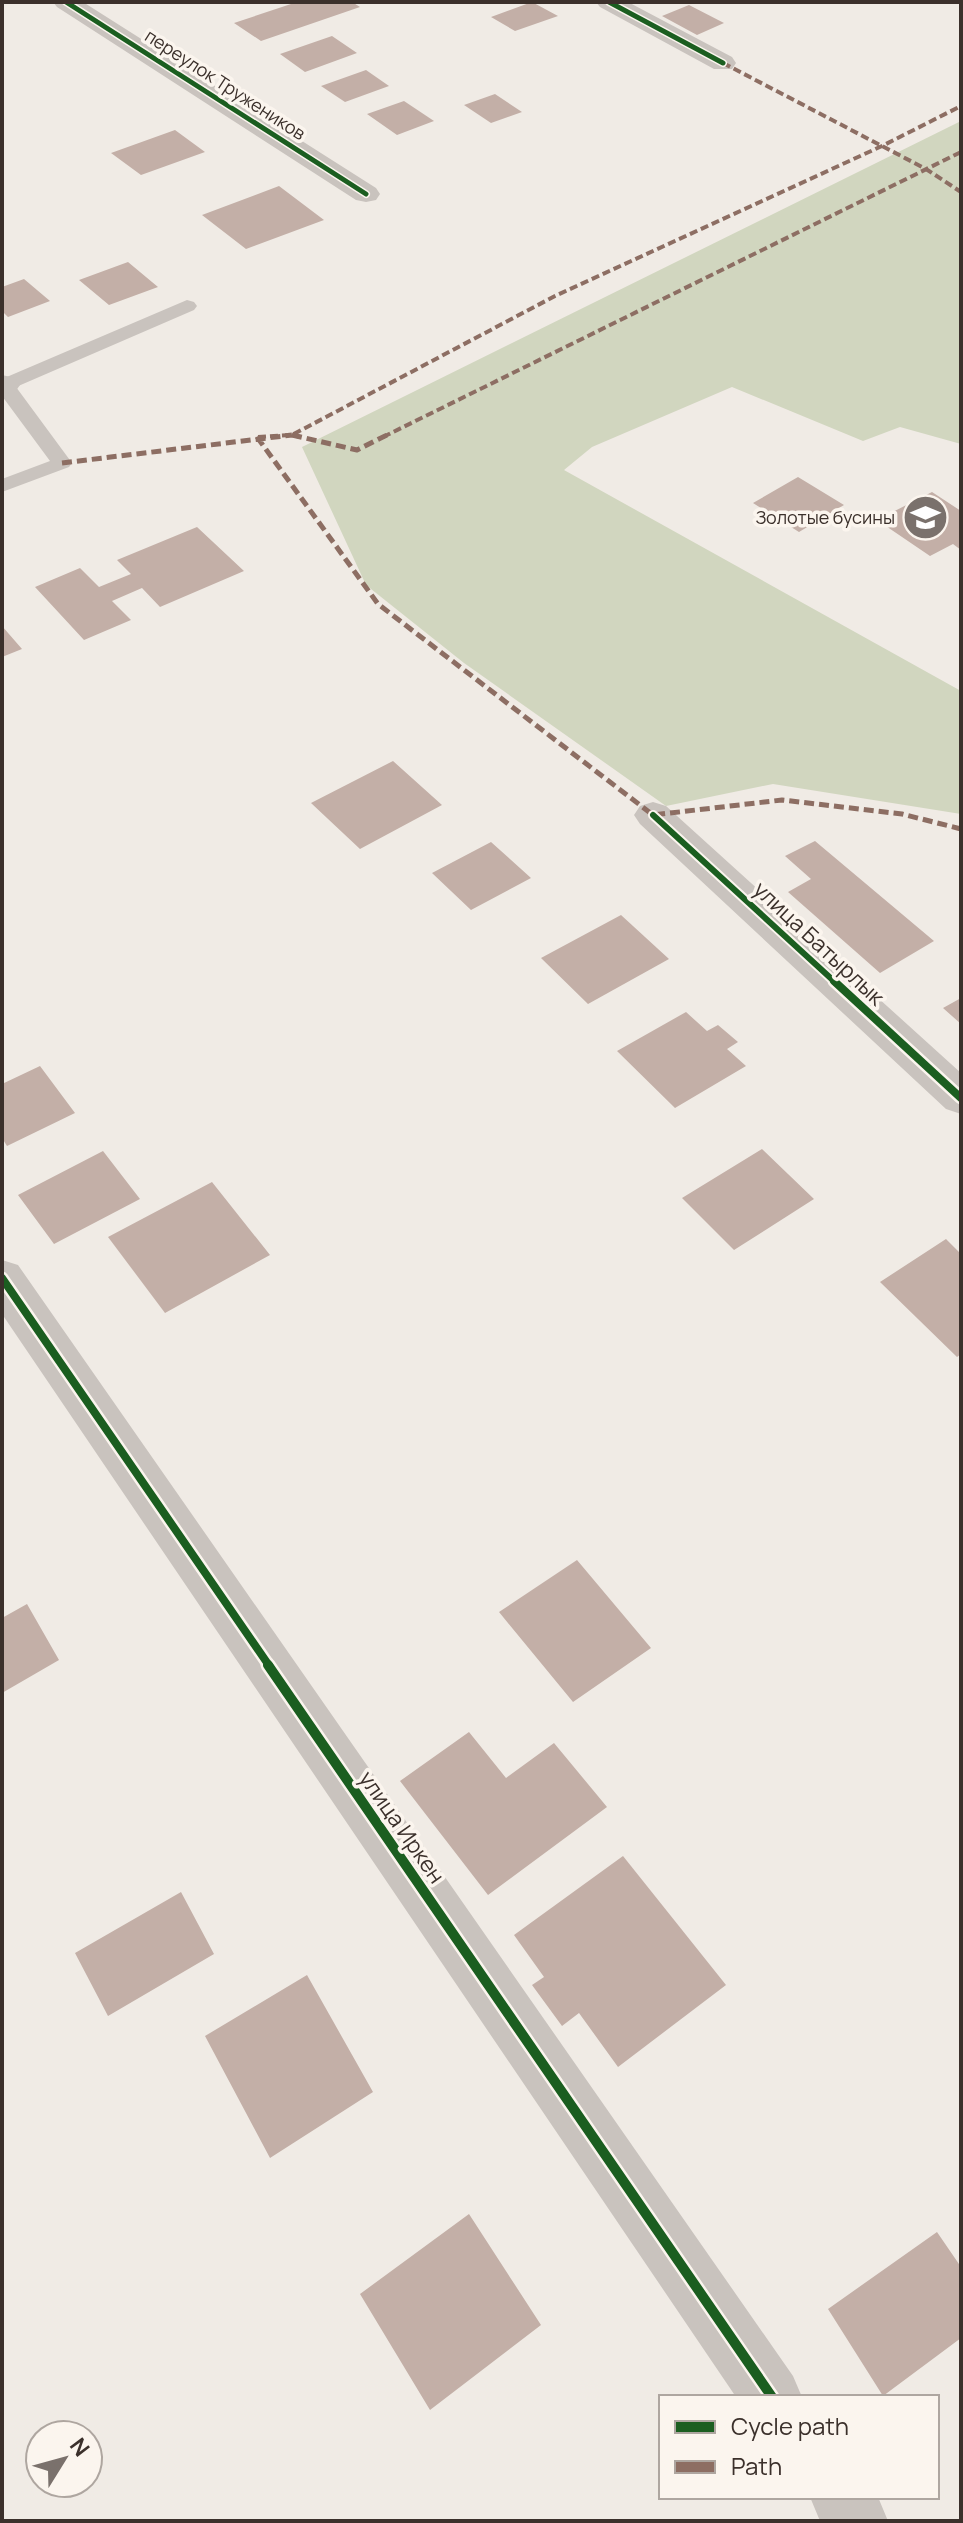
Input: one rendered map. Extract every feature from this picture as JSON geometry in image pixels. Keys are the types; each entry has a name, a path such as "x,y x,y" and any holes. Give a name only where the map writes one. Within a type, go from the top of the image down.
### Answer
{"street":[{"name":"переулок Тружеников","path":"66,2 366,194"},
{"path":"609,2 723,63"},
{"name":"улица Батырлык","path":"653,815 961,1098"},
{"name":"улица Иркен","path":"2,1278 771,2395"},
{"path":"842,2499 857,2521"}],"lane":[{"path":"2,486 62,463 3,384 187,306"}],"green space":[{"path":"961,121 961,444 900,427 863,441 732,387 592,447 564,470 961,691 961,814 773,784 666,806 464,663 366,585 302,447"}],"building":[{"path":"297,2 352,2 360,7 261,41 234,23"},
{"path":"532,2 558,16 515,31 491,17"},
{"path":"689,5 724,23 697,35 662,16"},
{"path":"332,36 357,53 305,72 280,54"},
{"path":"366,70 389,86 345,102 321,86"},
{"path":"495,94 522,112 491,123 464,105"},
{"path":"404,101 434,121 397,135 367,114"},
{"path":"175,130 205,152 141,175 111,153"},
{"path":"279,186 324,220 246,249 202,215"},
{"path":"128,262 158,287 109,305 79,280"},
{"path":"24,279 50,301 8,317 2,311 2,287"},
{"path":"798,477 844,505 799,532 753,503"},
{"path":"932,492 961,511 961,550 953,544 930,556 877,520"},
{"path":"197,527 244,571 160,607 142,588 112,601 131,620 84,640 35,587 80,568 99,587 131,574 117,560"},
{"path":"2,626 22,649 2,657"},
{"path":"393,761 442,805 360,849 311,803"},
{"path":"815,841 934,941 880,973 788,892 811,879 785,856"},
{"path":"491,842 531,878 471,910 432,873"},
{"path":"621,915 669,959 588,1004 541,958"},
{"path":"961,998 961,1024 943,1008"},
{"path":"686,1012 707,1031 718,1025 738,1042 727,1049 746,1066 675,1108 617,1051"},
{"path":"40,1066 75,1113 7,1146 2,1138 2,1084"},
{"path":"762,1149 814,1199 734,1250 682,1198"},
{"path":"103,1151 140,1199 54,1244 18,1195"},
{"path":"212,1182 270,1255 165,1313 108,1237"},
{"path":"946,1239 961,1254 961,1354 957,1357 880,1282"},
{"path":"577,1560 651,1648 573,1702 499,1612"},
{"path":"27,1604 59,1660 2,1693 2,1618"},
{"path":"469,1732 506,1778 554,1743 607,1807 488,1895 400,1781"},
{"path":"623,1856 726,1985 618,2067 579,2013 562,2026 532,1985 544,1977 514,1935"},
{"path":"181,1892 214,1954 108,2016 75,1953"},
{"path":"307,1975 373,2092 270,2158 205,2036"},
{"path":"469,2214 541,2325 430,2410 360,2294"},
{"path":"937,2232 961,2267 961,2338 884,2395 828,2309"}],"marked path":[{"path":"723,63 926,169 961,192"},
{"path":"62,463 292,435 555,296 882,146 961,106"},
{"path":"292,435 357,450 961,152"},
{"path":"257,437 378,604 653,815 782,800 902,814 961,829"}],"cycle path":[{"path":"66,2 366,194"},
{"path":"609,2 723,63"},
{"path":"653,815 961,1098"},
{"path":"2,1278 771,2395"}],"place":[{"name":"Золотые бусины","path":"926,518"}]}
